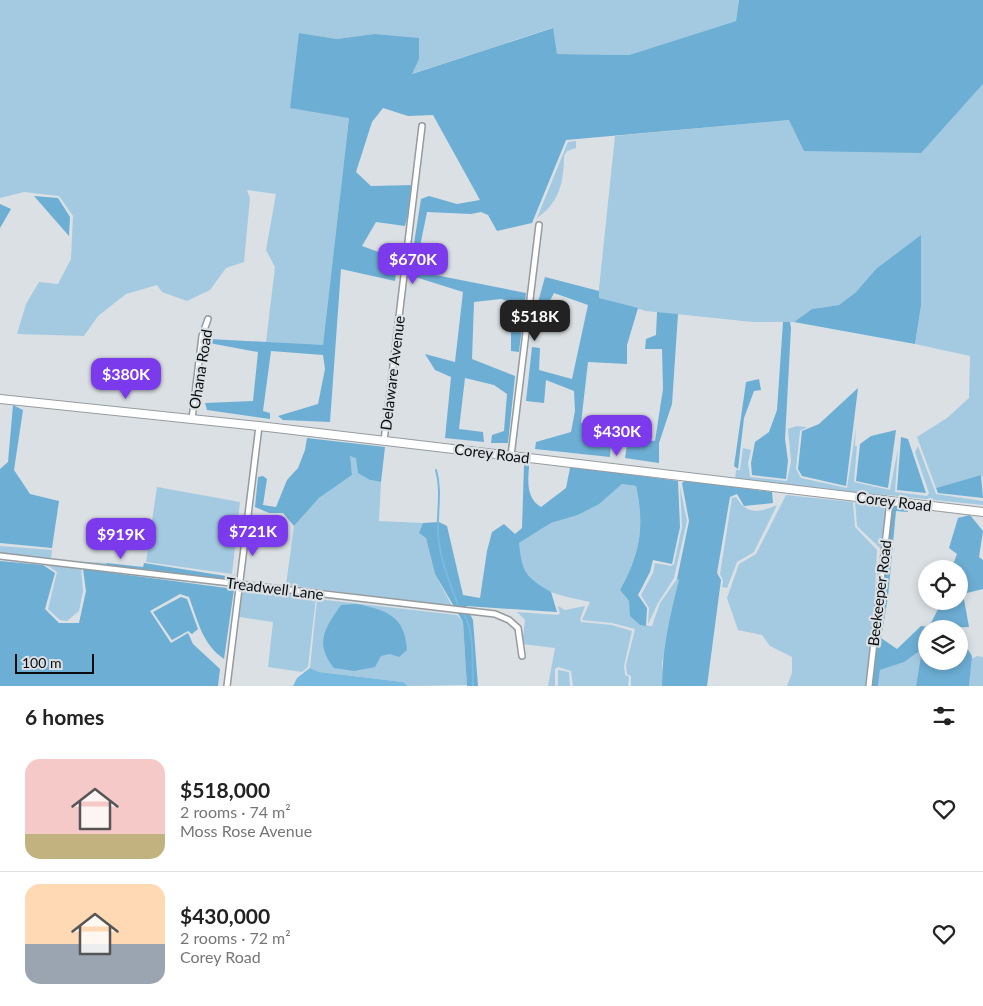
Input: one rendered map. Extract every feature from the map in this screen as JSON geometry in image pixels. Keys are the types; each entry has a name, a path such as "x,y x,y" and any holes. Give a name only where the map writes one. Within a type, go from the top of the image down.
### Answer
{"street":[{"name":"Delaware Avenue","path":"384,441 422,126"},
{"path":"511,456 539,225"},
{"name":"Ohana Road","path":"192,419 202,336 208,319"},
{"name":"Corey Road","path":"0,398 259,426 983,512"},
{"path":"227,686 259,426"},
{"name":"Beekeeper Road","path":"868,686 890,501"},
{"name":"Treadwell Lane","path":"0,556 496,614 518,628 522,656"}],"shaded area":[{"path":"0,0 739,0 736,21 629,55 557,54 552,28 411,74 374,34 337,39 299,33 349,118 323,346 266,342 275,267 266,250 276,194 247,190 250,198 244,262 226,268 210,290 187,301 162,292 157,285 126,294 98,316 84,336 17,334 26,304 39,282 58,284 71,259 73,216 59,196 24,192 0,198"},
{"path":"739,0 983,0 983,84 921,153 804,151 789,120 566,140 532,223 497,231 488,215 481,212 471,214 427,212 415,271 526,293 519,352 511,351 511,302 501,299 474,302 472,359 515,376 508,443 491,443 492,435 504,431 507,394 494,385 465,378 459,429 483,432 484,442 445,438 451,377 435,370 425,354 455,362 463,292 409,275 421,199 429,196 457,204 480,200 433,115 408,116 383,108 372,122 356,172 371,186 415,185 405,226 376,222 362,246 398,259 395,281 341,269 330,422 283,420 278,416 318,404 325,369 323,355 271,351 263,411 270,413 270,419 207,410 205,403 253,401 258,352 209,343 209,339 323,345 349,118 290,108 299,33 337,39 374,34 419,38 419,59 412,74 553,28 557,54 629,55 736,21"},
{"path":"983,84 983,477 981,475 936,488 917,437 947,418 969,398 970,356 915,344 921,306 876,269 856,292 839,305 812,309 794,322 752,322 646,311 598,298 615,136 789,120 920,153"},
{"path":"576,141 576,148 567,151 564,156 563,175 555,199 537,218 568,142"},
{"path":"34,196 58,198 70,217 69,236"},
{"path":"0,204 11,209 0,228"},
{"path":"921,235 921,306 915,344 794,322 812,309 839,305 856,292 876,269"},
{"path":"545,277 599,291 599,298 638,308 627,345 627,364 588,362 581,423 591,424 597,434 611,441 610,457 535,449 536,442 571,432 575,411 574,391 546,380 544,403 526,401 532,347 540,348 539,370 572,379 588,305 554,293 544,312 537,306"},
{"path":"657,312 678,314 672,404 659,443 659,463 625,458 628,438 655,441 663,389 662,349 645,349 646,339 656,335"},
{"path":"783,322 790,322 791,328 785,439 788,461 786,479 752,475 751,463 755,442 769,432 777,410"},
{"path":"759,379 761,390 754,391 744,418 738,469 734,466 746,382"},
{"path":"858,388 846,486 802,476 798,469 802,431 819,424"},
{"path":"13,405 23,410 14,470 30,494 59,501 52,548 0,543 0,469 8,462"},
{"path":"796,426 807,427 800,431 796,469 801,478 847,488 856,428 855,446 857,446 854,482 890,490 898,448 895,492 927,496 929,493 915,452 918,446 936,494 983,501 983,505 887,495 887,498 735,480 736,470 740,470 743,448 751,450 748,463 750,477 787,481 791,461 788,429"},
{"path":"896,430 888,488 856,481 860,444 871,436"},
{"path":"901,437 908,439 926,493 897,490"},
{"path":"307,438 385,447 381,482 370,480 358,473 356,458 350,456 352,475 319,498 294,526 283,513 269,513 255,507 258,477 263,476 267,479 263,505 276,507 287,480 298,468 305,450"},
{"path":"349,455 356,457 370,480 381,482 379,521 423,523 420,533 426,538 435,574 452,606 286,585 294,526 319,498 352,475"},
{"path":"524,465 529,466 528,483 530,494 541,507 566,488 570,468 580,467 678,481 680,527 672,564 653,560 650,572 638,595 647,608 646,626 640,625 630,616 629,601 620,590 632,564 639,540 640,514 636,486 622,484 599,504 578,515 551,523 519,543 526,573 535,582 551,592 557,612 466,606 473,620 478,686 467,686 463,622 435,574 426,538 419,533 423,523 439,522 447,526 463,595 480,598 487,551 492,532 504,524 515,534 522,528"},
{"path":"981,475 983,498 938,493 936,488"},
{"path":"686,480 772,492 773,503 744,506 737,494 730,497 717,573 721,580 707,686 662,686 663,659 667,633 679,580 677,579 689,521 682,483"},
{"path":"622,484 636,486 639,501 640,527 636,552 620,590 629,601 640,625 652,626 660,603 677,579 682,581 662,663 662,686 631,686 631,676 627,674 626,665 635,629 612,623 582,620 590,602 560,595 542,588 526,575 519,561 519,543 551,523 578,515 598,504"},
{"path":"157,487 240,502 232,574 146,562"},
{"path":"680,487 687,521 674,578 658,603 648,624 649,608 641,595 653,573 655,563 671,566 674,564 682,527"},
{"path":"786,495 853,502 855,527 877,550 873,634 865,686 787,686 792,673 792,657 770,646 762,635 738,630 727,598 739,564 756,554"},
{"path":"736,497 745,507 754,511 765,510 777,505 754,552 737,562 727,588 722,587 723,581 720,574 732,498"},
{"path":"855,501 886,503 881,549 857,526"},
{"path":"892,505 907,507 908,512 896,511 888,597 881,638 897,649 918,629 918,652 904,662 880,670 878,686 870,686"},
{"path":"970,515 983,531 979,557 983,560 983,589 968,593 968,560 955,560 957,554 949,548 958,518"},
{"path":"0,546 52,550 51,560 107,563 105,570 81,568 83,591 79,611 67,621 60,620 48,609 57,572 44,563 0,559"},
{"path":"0,561 43,565 55,573 45,609 59,623 79,623 86,591 83,569 234,589 224,659 206,639 189,597 180,594 150,611 171,643 188,633 193,644 220,669 218,686 0,686"},
{"path":"107,563 143,567 144,563 232,577 235,571 232,586 105,570"},
{"path":"234,584 450,609 453,612 316,597 308,667 302,672 268,667 273,622 233,616 237,589"},
{"path":"181,597 187,599 198,629 192,634 188,631 172,640 153,612"},
{"path":"317,599 457,615 463,622 467,685 408,686 403,682 319,672 310,668"},
{"path":"356,604 385,612 392,616 402,629 407,650 399,657 390,654 381,656 375,667 354,671 334,668 324,651 323,643 326,628 341,605"},
{"path":"558,606 565,610 585,606 580,619 581,622 612,625 632,631 624,666 625,675 629,677 628,686 573,686 571,671 558,667 555,669 555,686 548,686 555,648 522,644 525,620 517,612 558,615 560,613"},
{"path":"938,610 966,610 968,620 932,620"},
{"path":"968,650 972,656 969,686 916,686 919,670 968,670"},
{"path":"918,651 919,670 916,686 878,686 880,670 903,662"},
{"path":"977,656 983,657 983,686 969,686 971,659"},
{"path":"310,668 319,672 403,682 408,686 293,686 297,678"},
{"path":"558,670 569,672 570,686 558,686"}],"waterway":[{"path":"436,470 439,485 438,531 440,550 458,605"},
{"path":"464,614 470,630 473,686"}]}
